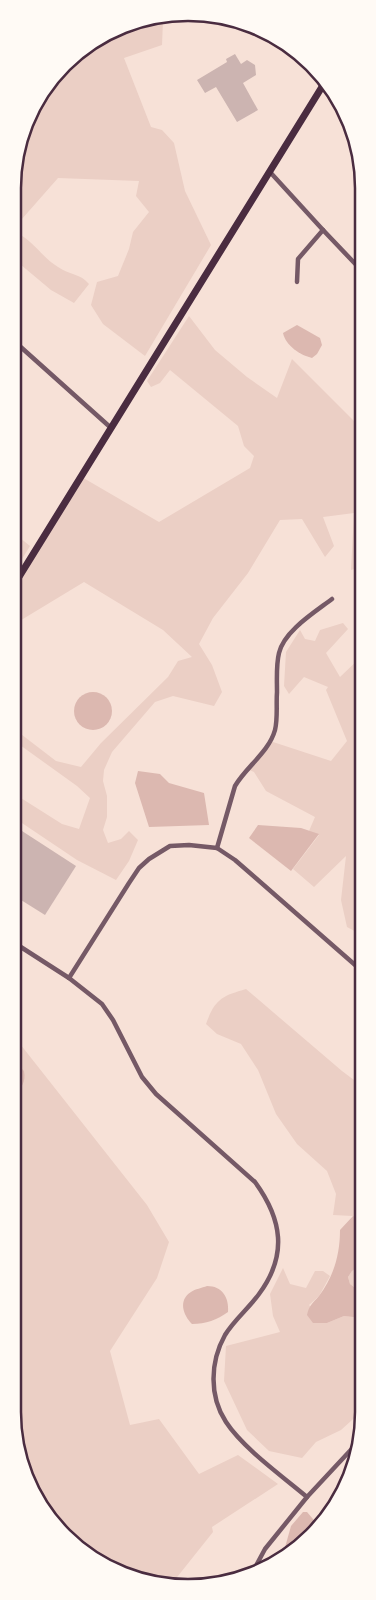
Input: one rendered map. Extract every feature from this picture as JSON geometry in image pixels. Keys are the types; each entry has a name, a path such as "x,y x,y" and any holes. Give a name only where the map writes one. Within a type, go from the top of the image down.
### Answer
{"main road":[{"path":"21,573 110,426 321,88"}],"street":[{"path":"270,172 355,263"},
{"path":"297,282 298,259 323,230"},
{"path":"21,346 110,426"},
{"path":"217,848 231,794 239,779 264,750 275,729 277,668 282,644 303,621 332,599"},
{"path":"69,978 139,868 170,846 188,845 217,848 244,867 355,965"},
{"path":"22,948 69,978 102,1004 113,1020 142,1077 156,1094 255,1182 266,1197 276,1219 279,1241 276,1262 268,1282 226,1334 217,1353 213,1373 214,1397 225,1421 238,1438 307,1496"},
{"path":"257,1564 265,1549 307,1496 351,1450"}],"shaded area":[{"path":"163,23 162,45 124,58 151,127 162,130 174,143 185,191 211,245 145,356 103,324 91,305 97,282 118,276 129,249 133,232 149,212 136,196 139,181 58,178 21,220 24,155 34,124 56,86 78,63 95,49 124,34"},
{"path":"21,235 52,263 62,270 86,280 89,284 74,303 51,290 21,265"},
{"path":"189,316 215,350 247,377 277,398 292,359 355,422 355,569 351,570 354,513 323,517 334,546 325,557 302,519 280,520 248,573 213,618 199,644 212,665 222,692 214,706 173,696 155,702 112,752 104,770 103,781 107,796 107,817 103,830 108,843 121,839 129,831 138,840 129,861 116,880 77,860 22,823 21,798 62,824 79,829 90,798 77,786 21,746 21,734 56,761 81,767 101,743 168,677 178,661 192,657 163,630 84,582 21,620 21,573 80,476 159,522 250,468 254,456 244,446 238,426 170,370 160,383 151,387 147,381"},
{"path":"297,325 320,338 322,345 317,354 312,358 294,349 285,338 283,333"},
{"path":"21,539 30,546 21,560"},
{"path":"343,623 348,629 326,653 340,677 355,663 355,931 347,927 341,900 346,856 314,887 293,869 319,835 309,831 315,817 266,791 254,772 247,769 270,741 331,761 347,741 326,690 328,687 304,677 289,694 284,686 286,652 300,630 305,639 315,641 320,630"},
{"path":"93,692 100,693 106,698 111,704 111,718 106,724 100,729 93,730 86,729 80,724 75,718 74,711 75,704 80,698 86,693"},
{"path":"138,771 160,774 169,783 204,793 209,825 149,827 135,783"},
{"path":"258,825 301,828 319,834 291,871 249,838"},
{"path":"246,989 355,1081 355,1217 333,1215 336,1194 327,1171 297,1144 276,1114 258,1070 241,1044 217,1034 206,1024 216,1004 231,994"},
{"path":"22,1046 147,1205 169,1242 157,1278 110,1351 130,1425 159,1419 199,1474 238,1455 278,1484 212,1527 213,1532 176,1578 155,1576 134,1570 114,1562 95,1551 63,1522 44,1495 30,1466 24,1445 22,1423"},
{"path":"22,1069 24,1071 22,1086"},
{"path":"353,1216 355,1217 355,1269 348,1277 350,1284 355,1288 355,1317 344,1316 327,1323 313,1323 307,1315 312,1304 329,1281 339,1248 340,1230"},
{"path":"283,1268 290,1284 306,1288 315,1271 323,1271 330,1276 319,1296 309,1305 327,1323 344,1316 355,1317 354,1418 341,1430 316,1442 302,1458 269,1451 247,1430 224,1381 226,1346 280,1332 273,1316 270,1294"},
{"path":"355,1269 355,1288 350,1284 348,1277"},
{"path":"207,1286 217,1288 224,1293 228,1312 211,1321 192,1324 184,1312 184,1299 193,1291"},
{"path":"303,1512 307,1512 314,1521 285,1548 291,1526"}],"building":[{"path":"235,54 241,64 247,60 255,65 256,75 243,83 258,110 237,122 216,87 205,93 197,80 227,62 226,59"},
{"path":"22,832 76,866 45,915 22,900"}]}
